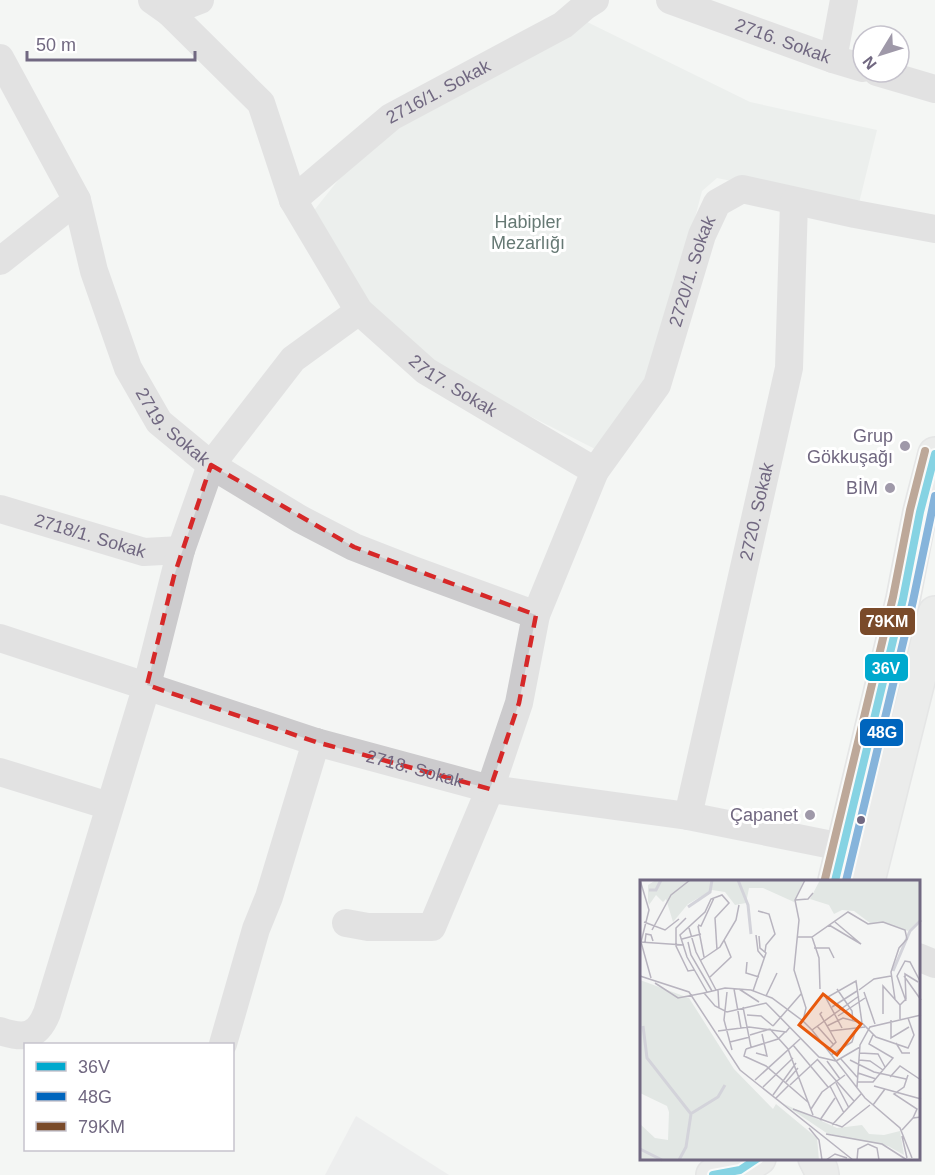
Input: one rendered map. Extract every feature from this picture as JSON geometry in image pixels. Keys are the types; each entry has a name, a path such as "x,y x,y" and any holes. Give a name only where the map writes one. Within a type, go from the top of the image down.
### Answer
{"main road":[{"path":"835,880 935,454"},
{"path":"868,880 935,613"}],"street":[{"path":"161,6 200,0"},
{"name":"2716/1. Sokak","path":"293,200 391,117 562,25 595,0"},
{"name":"2716. Sokak","path":"670,0 851,64"},
{"path":"833,59 844,0"},
{"name":"2717. Sokak","path":"161,6 261,103 293,200 360,311 426,371 594,471"},
{"name":"2719. Sokak","path":"0,58 77,200 94,271 128,368 159,422 211,465 300,519 354,547 536,615"},
{"path":"911,82 935,89"},
{"name":"2720/1. Sokak","path":"594,471 657,385 702,235 717,203 742,189 794,202 935,229"},
{"path":"0,261 77,200"},
{"name":"2720. Sokak","path":"688,816 789,368 794,202"},
{"path":"0,1031 25,1036 35,1032 43,1024 147,685 182,550 211,465 293,358 360,311"},
{"path":"346,923 368,927 432,927 490,789 519,703 536,615 594,471"},
{"name":"2718/1. Sokak","path":"0,509 144,552 182,550"},
{"name":"2718. Sokak","path":"0,638 316,742 490,789 688,816 842,847"},
{"path":"223,1043 256,929 269,897 316,742"},
{"path":"0,772 109,806"},
{"path":"920,958 935,964"}],"highlighted area":[{"path":"211,465 354,547 536,615 519,703 490,789 316,742 147,685 174,576"}],"shaded area":[{"path":"356,1116 449,1175 325,1175"}],"green space":[{"name":"Habipler Mezarlığı","path":"581,19 750,102 877,130 858,207 717,178 702,191 653,378 603,453 494,398 432,360 367,304 312,213 375,134"}],"transit line":[{"name":"79KM","path":"825,879 893,597 910,510 925,451"},
{"name":"36V","path":"835,880 903,599 920,512 935,454"},
{"name":"48G","path":"846,880 913,601 935,496"},
{"name":"36V","path":"713,1175 740,1170 755,1160"}],"place":[{"name":"Grup Gökkuşağı","path":"905,446"},
{"name":"BİM","path":"890,488"},
{"name":"Çapanet","path":"810,815"}]}
